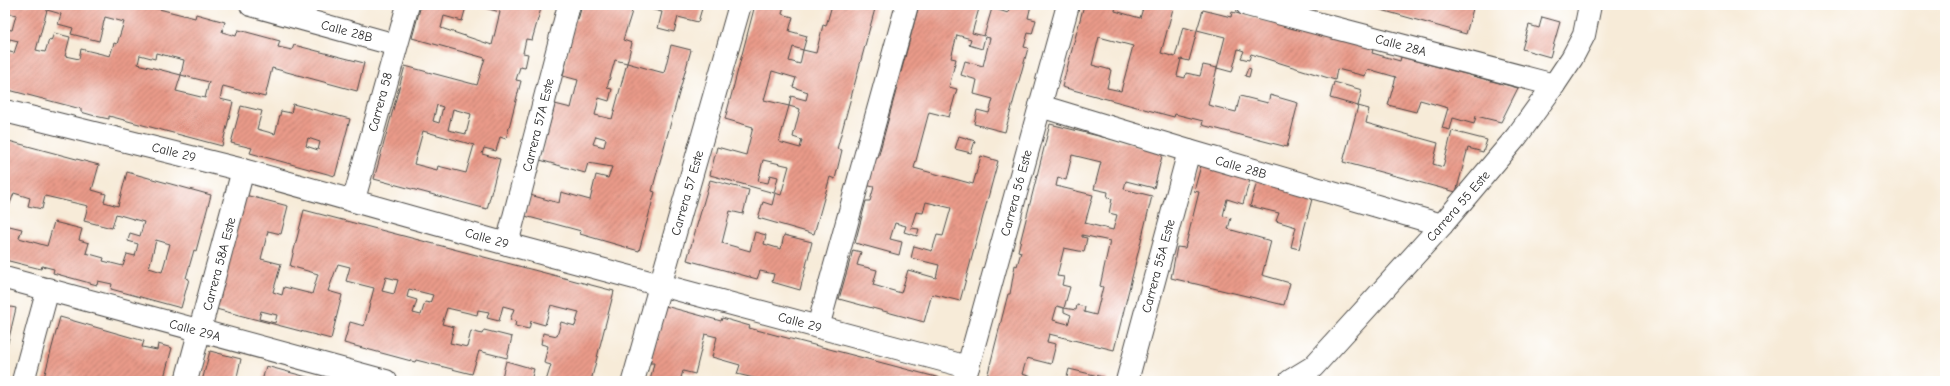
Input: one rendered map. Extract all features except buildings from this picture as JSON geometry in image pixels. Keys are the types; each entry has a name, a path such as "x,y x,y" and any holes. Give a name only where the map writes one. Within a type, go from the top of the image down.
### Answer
{"street":[{"name":"Calle 28B","path":"251,5 396,45"},
{"name":"Carrera 58","path":"354,200 408,5"},
{"name":"Carrera 57A Este","path":"507,244 569,5"},
{"name":"Carrera 57 Este","path":"633,381 740,5"},
{"path":"818,327 907,5"},
{"name":"Carrera 56 Este","path":"966,374 1068,5"},
{"name":"Calle 28A","path":"1247,5 1554,85"},
{"name":"Carrera 55 Este","path":"1290,381 1313,367 1442,225 1493,166 1554,85 1584,35 1590,5"},
{"name":"Calle 28B","path":"1040,106 1188,152 1442,225"},
{"name":"Calle 29","path":"5,111 243,170 354,200 507,244 818,327 966,374"},
{"name":"Carrera 55A Este","path":"1127,381 1188,152"},
{"name":"Carrera 58A Este","path":"186,381 201,331 243,170"},
{"name":"Calle 29A","path":"5,278 386,381"},
{"path":"23,381 48,289"}]}
